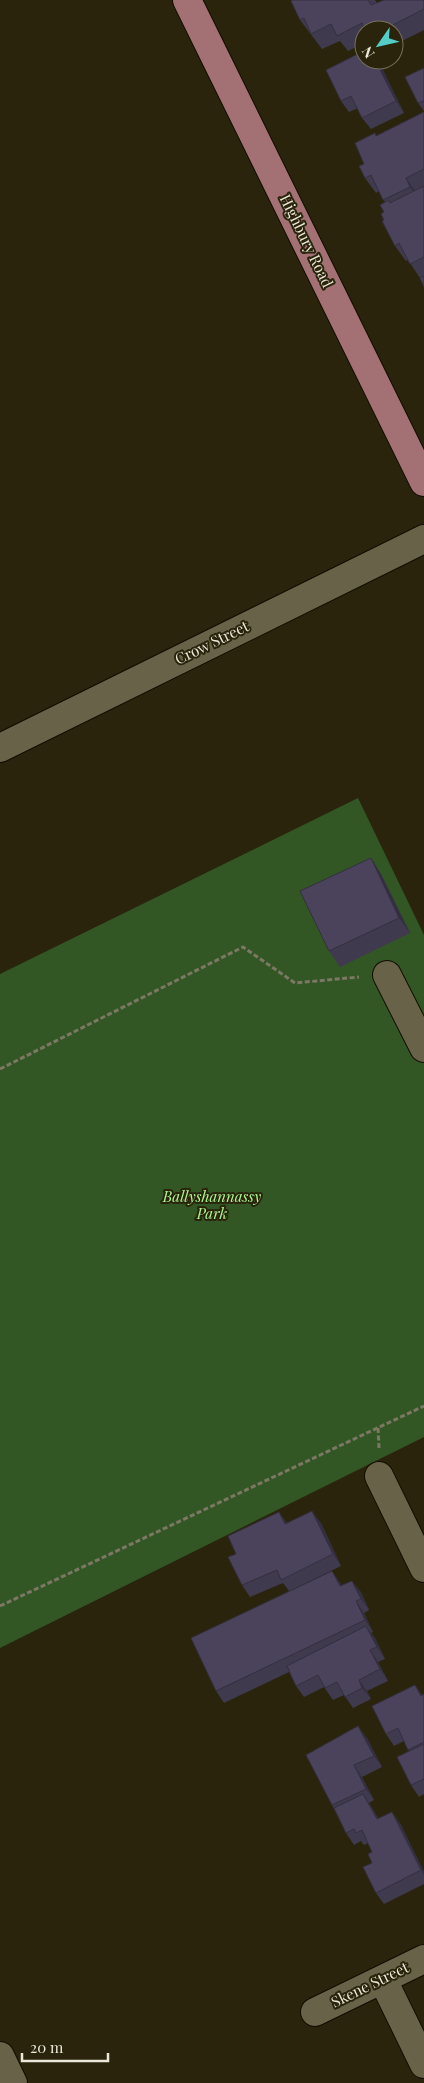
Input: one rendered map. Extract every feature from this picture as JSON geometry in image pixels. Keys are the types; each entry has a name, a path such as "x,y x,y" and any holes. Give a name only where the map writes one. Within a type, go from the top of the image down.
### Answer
{"main road":[{"name":"Highbury Road","path":"187,0 424,482"}],"street":[{"name":"Crow Street","path":"0,748 424,539"},
{"path":"387,975 424,1048"},
{"path":"379,1476 424,1568"},
{"name":"Skene Street","path":"316,2012 424,1959"},
{"path":"382,1980 424,2064"},
{"path":"0,2056 13,2083"}],"path":[{"path":"0,1069 243,946 295,983 387,975"},
{"path":"0,1606 424,1406"}],"green space":[{"name":"Ballyshannassy Park","path":"358,798 424,935 424,1437 0,1648 0,974"}],"building":[{"path":"368,0 371,5 384,0 424,0 424,9 403,20 354,20 354,27 337,36 331,24 311,34 304,18 300,20 291,1"},
{"path":"354,56 354,70 380,70 396,101 362,118 351,96 341,101 326,70"},
{"path":"424,68 424,101 418,103 405,77"},
{"path":"424,112 424,169 406,178 410,187 383,200 371,175 365,178 359,166 364,164 355,143 375,133 376,136"},
{"path":"424,186 424,257 410,264 399,243 395,246 382,221 384,220 381,214 384,212 380,205 389,200 390,203"},
{"path":"424,276 424,287 420,278"},
{"path":"371,858 399,918 329,951 300,891"},
{"path":"312,1511 333,1554 281,1580 277,1570 242,1585 228,1557 236,1554 228,1536 279,1512 285,1524"},
{"path":"332,1571 340,1586 352,1581 361,1599 356,1601 365,1620 216,1691 191,1638"},
{"path":"366,1626 377,1647 370,1650 380,1669 359,1680 362,1688 345,1697 337,1682 325,1688 318,1675 296,1686 287,1666"},
{"path":"415,1685 421,1696 424,1694 424,1742 408,1750 398,1728 386,1734 372,1706"},
{"path":"358,1726 374,1756 354,1765 366,1789 332,1805 306,1755"},
{"path":"424,1744 424,1779 411,1785 397,1757"},
{"path":"363,1794 377,1819 392,1812 421,1870 376,1893 363,1867 372,1863 368,1854 372,1852 362,1830 356,1833 354,1829 346,1833 334,1808"}]}
